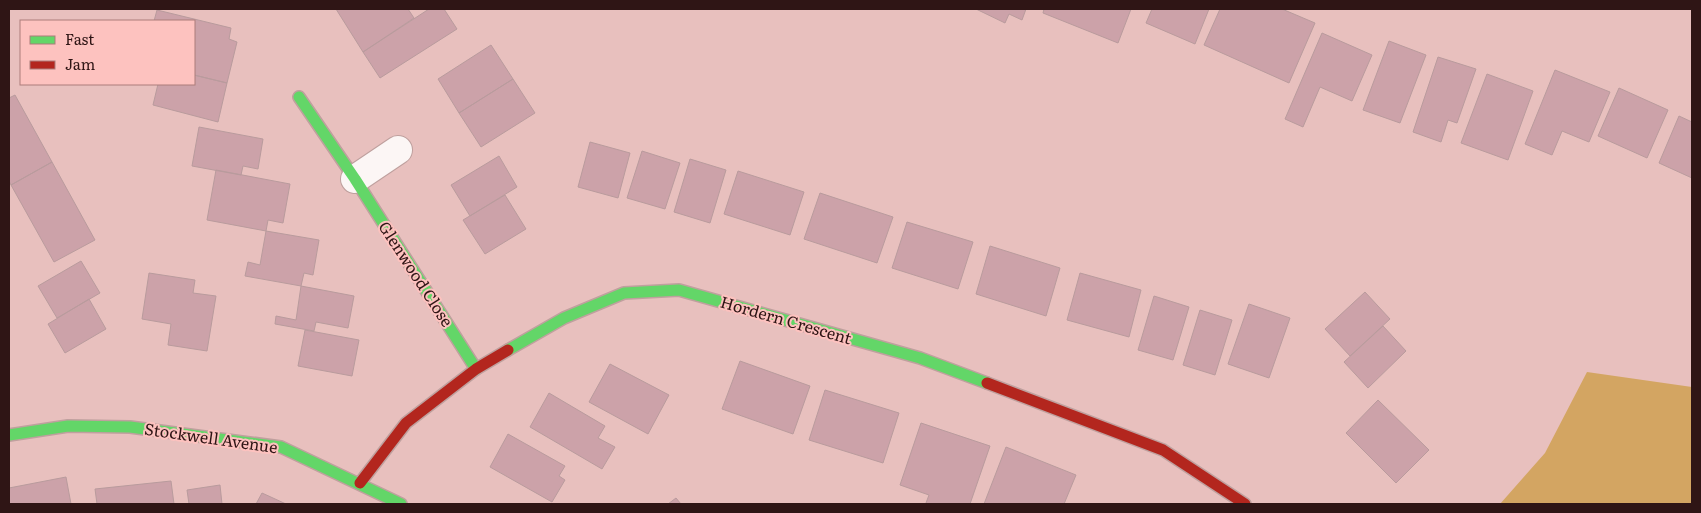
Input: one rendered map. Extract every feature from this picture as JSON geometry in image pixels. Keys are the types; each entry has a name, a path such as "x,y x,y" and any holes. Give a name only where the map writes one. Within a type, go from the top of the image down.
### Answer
{"street":[{"name":"Glenwood Close","path":"300,97 355,179 476,369"},
{"path":"355,179 398,150"},
{"name":"Hordern Crescent","path":"360,483 406,422 476,369 564,318 624,293 679,290 920,358 1145,443 1163,450 1245,504"},
{"name":"Stockwell Avenue","path":"9,435 68,426 140,428 280,447 360,483 401,504"}],"shaded area":[{"path":"1587,372 1692,387 1692,504 1500,504 1545,453"}],"building":[{"path":"336,9 408,9 414,18 363,52"},
{"path":"429,9 444,9 457,29 380,78 363,52"},
{"path":"976,9 1026,9 1022,20 1009,14 1005,23"},
{"path":"1044,9 1131,9 1118,43 1043,13"},
{"path":"1152,9 1209,9 1195,44 1146,23"},
{"path":"1220,9 1282,9 1315,23 1289,83 1204,45"},
{"path":"157,10 231,28 229,39 237,42 227,83 195,75 195,20 154,20"},
{"path":"1322,33 1372,55 1352,101 1320,87 1303,127 1285,119"},
{"path":"1389,41 1426,55 1400,123 1363,110"},
{"path":"491,45 513,79 459,113 438,79"},
{"path":"1438,57 1476,69 1457,123 1448,120 1441,142 1413,132"},
{"path":"1555,70 1610,92 1589,142 1562,131 1552,155 1525,144"},
{"path":"1487,74 1533,91 1508,160 1461,143"},
{"path":"195,75 227,83 218,122 153,105 158,85 195,85"},
{"path":"513,79 535,113 481,147 459,113"},
{"path":"1619,88 1668,110 1647,158 1598,136"},
{"path":"15,95 52,162 11,185 9,181 9,98"},
{"path":"1679,116 1692,122 1692,178 1659,163"},
{"path":"199,127 263,139 258,169 243,166 241,175 192,166"},
{"path":"590,142 630,153 618,198 578,187"},
{"path":"642,151 680,163 665,209 627,198"},
{"path":"499,156 517,187 470,216 451,185"},
{"path":"690,159 726,170 710,223 674,212"},
{"path":"52,162 95,240 54,262 11,185"},
{"path":"216,170 290,184 283,223 268,220 266,231 207,220"},
{"path":"738,171 804,192 790,235 724,214"},
{"path":"820,193 893,217 877,263 804,239"},
{"path":"505,195 526,229 485,254 463,220"},
{"path":"907,222 973,242 958,289 892,268"},
{"path":"266,231 319,240 313,275 304,273 301,286 245,276 248,262 260,265"},
{"path":"990,246 1060,268 1046,316 976,294"},
{"path":"81,261 100,293 57,318 38,286"},
{"path":"149,273 195,280 193,293 216,296 207,351 168,345 171,324 142,319"},
{"path":"1080,273 1141,290 1129,337 1067,320"},
{"path":"301,286 354,296 348,328 316,322 314,331 275,324 276,316 296,320"},
{"path":"1365,292 1390,319 1350,356 1325,329"},
{"path":"1154,296 1189,307 1173,360 1138,350"},
{"path":"89,299 106,329 65,353 48,324"},
{"path":"1249,304 1290,318 1269,378 1228,364"},
{"path":"1200,310 1232,320 1215,375 1183,365"},
{"path":"1383,326 1406,351 1368,388 1344,362"},
{"path":"305,330 359,340 352,376 298,366"},
{"path":"740,361 810,386 793,434 722,409"},
{"path":"610,364 669,395 648,434 589,402"},
{"path":"825,390 899,413 883,463 809,440"},
{"path":"549,393 605,426 598,438 615,447 602,469 530,427"},
{"path":"1378,400 1429,450 1396,483 1346,433"},
{"path":"921,423 990,446 970,504 929,504 926,503 929,495 900,485"},
{"path":"508,434 565,466 559,476 565,480 552,502 490,467"},
{"path":"1006,447 1076,475 1064,504 984,504"},
{"path":"66,477 71,504 9,504 9,488"},
{"path":"171,481 174,504 97,504 95,489"},
{"path":"220,485 222,504 189,504 187,490"},
{"path":"262,493 273,498 286,504 256,504"},
{"path":"676,498 681,504 668,504"}],"traffic: fast":[{"path":"299,97 355,179 476,369"},
{"path":"508,350 564,318 624,293 679,290 920,358 987,383"},
{"path":"9,435 68,426 130,427 281,447 401,504"}],"traffic: jam":[{"path":"360,483 406,423 476,369 508,350"},
{"path":"987,383 1163,450 1245,504"}]}
